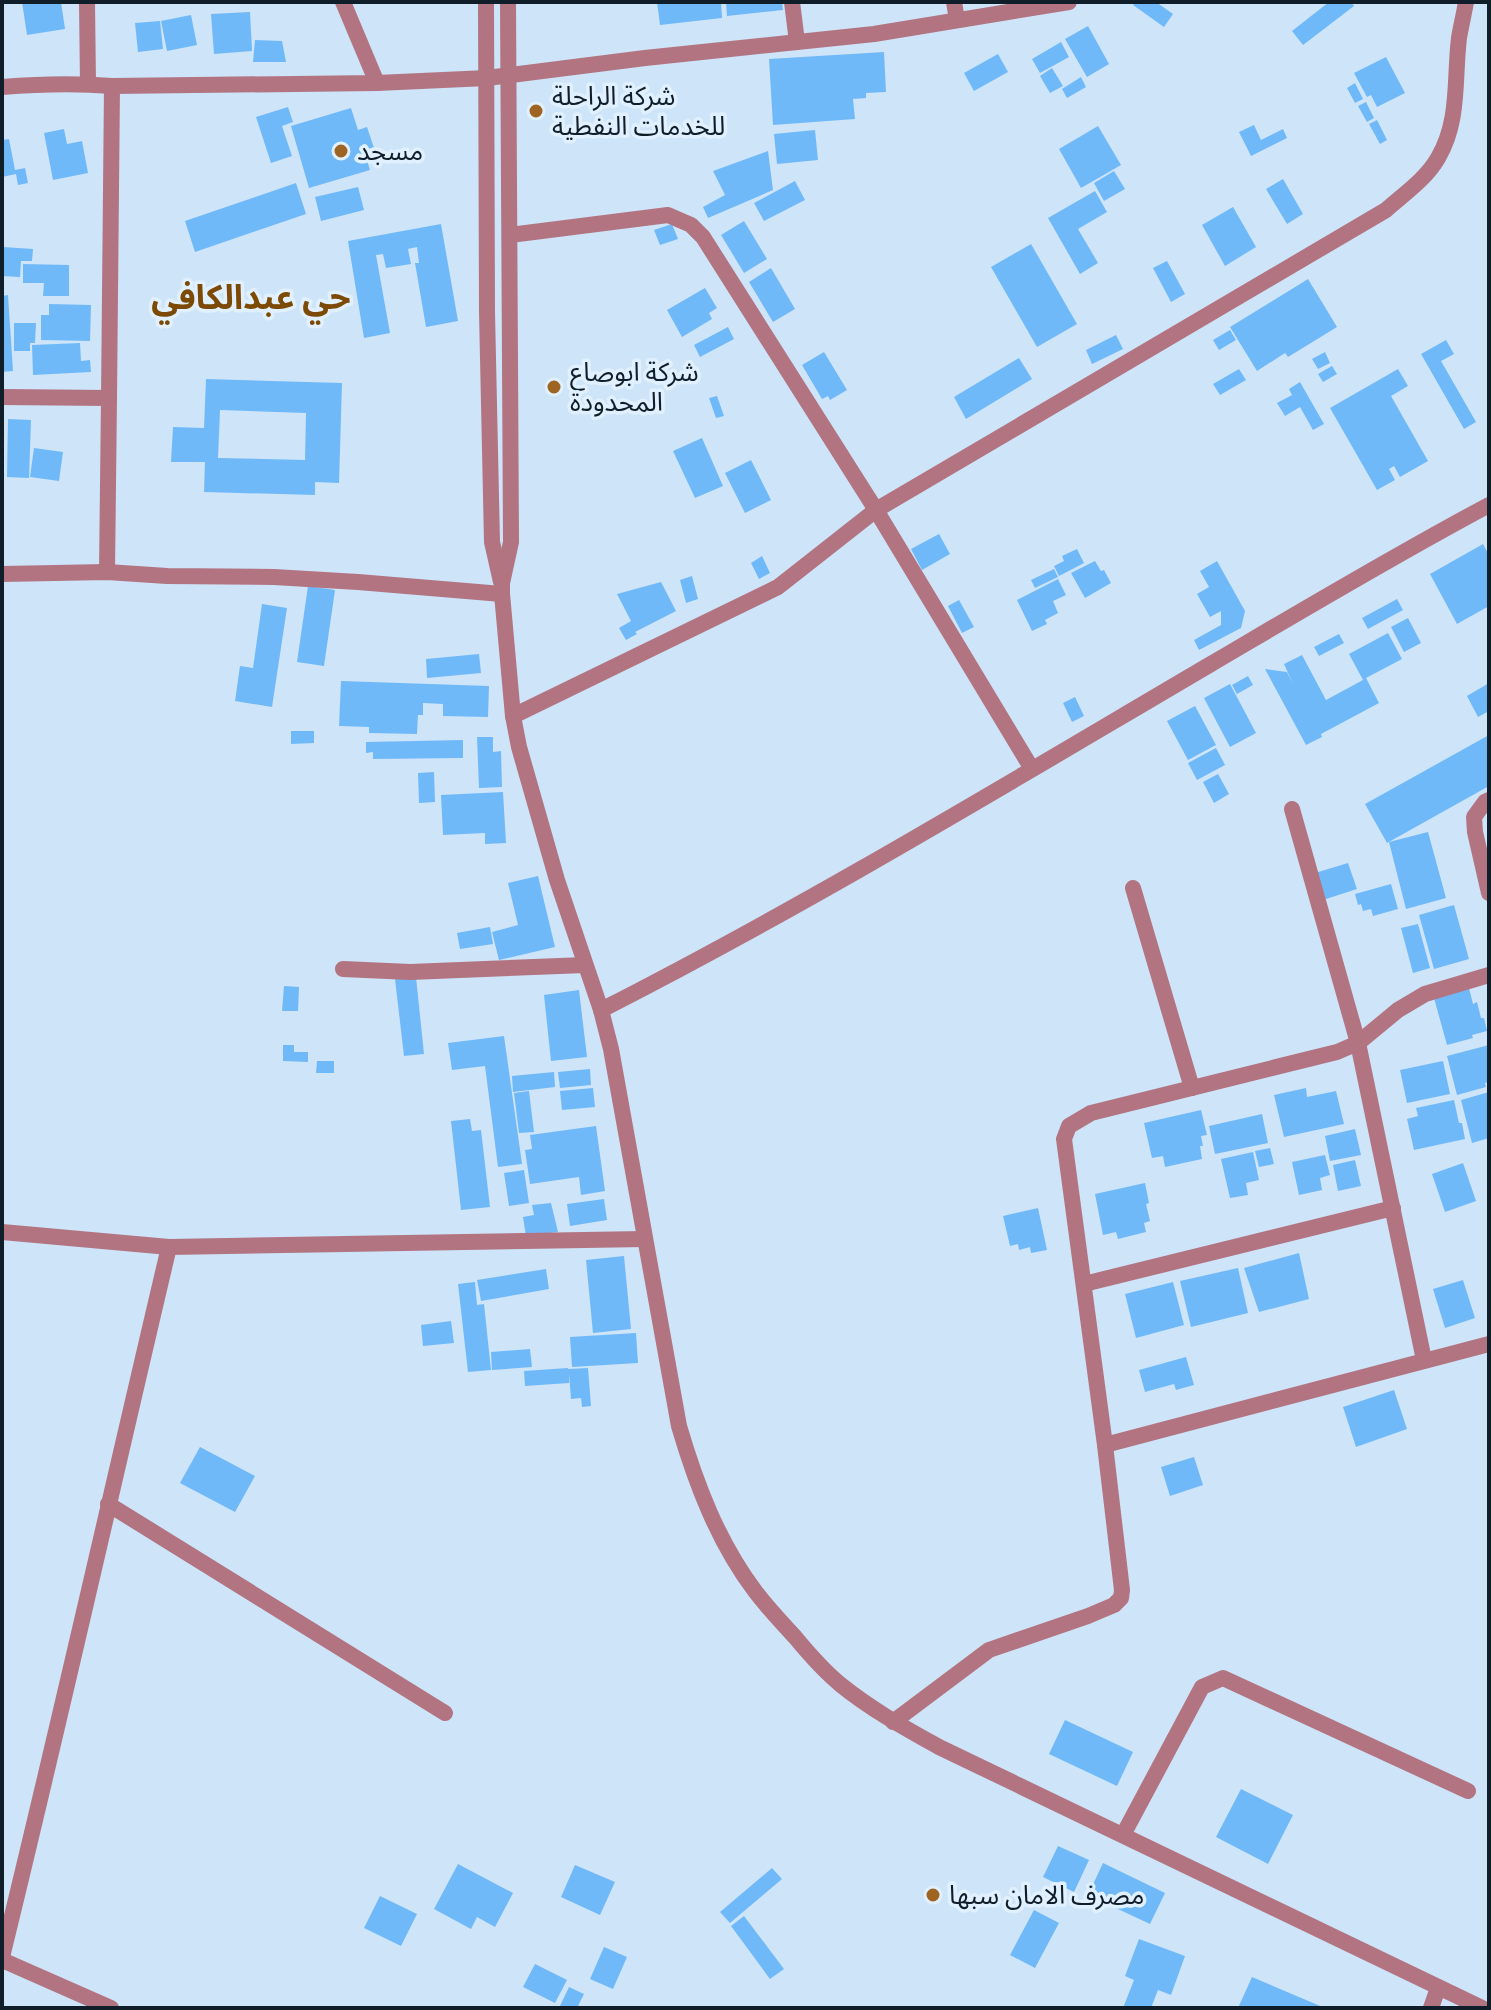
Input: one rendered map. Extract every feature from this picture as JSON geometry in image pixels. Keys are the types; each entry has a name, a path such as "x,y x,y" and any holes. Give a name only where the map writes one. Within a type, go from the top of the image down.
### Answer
{"street":[{"path":"87,2 88,84"},
{"path":"343,2 377,83"},
{"path":"486,2 492,542 502,589 513,716 553,865 611,1049 679,1426 693,1475 734,1561 755,1592 811,1656 839,1684 893,1722 1482,2008"},
{"path":"502,589 511,542 508,2"},
{"path":"792,2 797,42"},
{"path":"954,2 957,20"},
{"path":"2,87 377,83 487,78 874,34 1069,2"},
{"path":"513,716 778,587 876,510 1386,210 1438,160 1450,133 1455,107 1459,39 1466,2"},
{"path":"107,572 112,86"},
{"path":"510,235 668,215 691,225 703,237 876,510 1032,769"},
{"path":"2,397 109,398"},
{"path":"601,1010 671,975 831,885 1372,569 1489,505"},
{"path":"2,574 107,572 274,577 502,589"},
{"path":"1489,800 1474,817 1489,893"},
{"path":"1292,809 1358,1043 1424,1360"},
{"path":"1133,888 1192,1088"},
{"path":"343,969 410,972 585,965"},
{"path":"893,1722 989,1650 1088,1616 1114,1605 1121,1598 1105,1445 1064,1139 1069,1126 1091,1113 1337,1052 1358,1043 1398,1010 1425,994 1489,975"},
{"path":"1084,1284 1393,1208"},
{"path":"2,1232 169,1247 645,1239"},
{"path":"111,2008 2,1958 169,1247"},
{"path":"1105,1445 1489,1344"},
{"path":"108,1504 445,1713"},
{"path":"1123,1835 1202,1687 1223,1678 1468,1791"},
{"path":"1431,2008 1438,1988"}],"building":[{"path":"22,2 61,2 65,29 27,35"},
{"path":"657,2 721,2 722,18 660,25"},
{"path":"726,2 782,2 783,10 727,16"},
{"path":"1135,2 1156,2 1173,14 1164,27 1133,5"},
{"path":"1329,2 1351,2 1354,6 1303,45 1292,31"},
{"path":"250,12 252,51 214,54 211,14"},
{"path":"191,15 197,45 167,51 161,21"},
{"path":"160,21 163,49 138,52 135,23"},
{"path":"1088,26 1109,64 1087,77 1065,39"},
{"path":"255,40 282,41 286,62 253,62"},
{"path":"1061,42 1069,57 1040,73 1032,59"},
{"path":"884,52 886,92 866,93 866,98 853,99 855,119 773,125 769,59"},
{"path":"998,54 1008,72 974,91 964,73"},
{"path":"1386,57 1405,93 1377,107 1371,95 1367,97 1354,73"},
{"path":"1052,68 1063,86 1050,93 1040,76"},
{"path":"1081,77 1086,87 1067,98 1062,89"},
{"path":"1355,83 1363,99 1355,103 1347,88"},
{"path":"1366,102 1374,118 1367,122 1358,106"},
{"path":"288,107 293,122 282,126 292,156 271,163 256,117"},
{"path":"351,108 358,130 367,127 374,148 364,151 370,170 309,188 291,126"},
{"path":"1377,120 1387,140 1380,144 1369,124"},
{"path":"1254,125 1261,140 1283,129 1287,138 1251,156 1239,132"},
{"path":"1098,126 1121,165 1081,188 1059,149"},
{"path":"64,129 67,144 82,141 88,173 53,180 44,133"},
{"path":"815,130 818,160 777,164 774,134"},
{"path":"9,139 15,170 25,168 28,183 18,185 16,174 2,177 2,140"},
{"path":"768,151 773,190 708,218 703,207 725,195 713,171"},
{"path":"1114,171 1125,189 1104,201 1094,183"},
{"path":"1283,179 1303,214 1287,224 1266,189"},
{"path":"795,181 805,200 764,221 754,203"},
{"path":"296,183 306,214 195,252 185,221"},
{"path":"358,187 364,210 321,221 315,197"},
{"path":"1095,191 1107,212 1078,229 1098,263 1080,274 1048,218"},
{"path":"1233,207 1256,247 1225,266 1202,225"},
{"path":"744,221 767,259 744,273 721,235"},
{"path":"441,224 458,321 426,327 415,263 419,263 417,247 408,249 411,264 386,268 383,254 376,255 390,333 364,338 348,241"},
{"path":"672,224 678,239 660,245 654,230"},
{"path":"1031,244 1077,324 1037,347 991,267"},
{"path":"3,247 33,249 32,261 21,261 20,277 2,276"},
{"path":"1167,261 1185,294 1171,302 1153,268"},
{"path":"23,264 69,265 69,296 43,296 44,283 23,283"},
{"path":"771,268 795,309 773,322 749,282"},
{"path":"1308,279 1337,327 1288,357 1285,353 1257,371 1230,327"},
{"path":"705,288 717,308 709,313 712,319 682,337 667,310"},
{"path":"8,295 13,371 2,372 2,296"},
{"path":"49,304 91,305 90,341 41,340 41,315 49,315"},
{"path":"14,323 36,323 35,343 30,343 30,351 14,351"},
{"path":"728,327 734,339 700,357 694,345"},
{"path":"1230,330 1236,340 1219,350 1213,340"},
{"path":"1116,335 1123,349 1092,364 1086,350"},
{"path":"1446,340 1454,354 1441,361 1476,422 1464,429 1421,354"},
{"path":"80,343 81,361 90,360 91,372 33,375 32,345"},
{"path":"824,352 847,390 830,400 828,396 822,399 802,365"},
{"path":"1325,352 1330,363 1318,369 1312,359"},
{"path":"1019,358 1032,379 966,419 954,397"},
{"path":"1332,366 1337,374 1323,382 1318,374"},
{"path":"1239,369 1246,380 1220,395 1213,384"},
{"path":"1398,369 1408,386 1391,396 1428,461 1400,477 1394,466 1389,469 1395,480 1377,490 1330,408"},
{"path":"206,379 342,383 339,483 315,482 315,495 204,492 205,462 171,462 173,427 204,428","holes":["220,410 306,413 305,460 218,458"]},
{"path":"1300,382 1324,424 1313,430 1300,407 1285,416 1277,403 1292,395 1289,389"},
{"path":"717,396 724,416 716,418 709,398"},
{"path":"8,419 31,420 29,478 7,477"},
{"path":"702,438 723,486 695,498 673,451"},
{"path":"34,448 63,452 59,481 30,477"},
{"path":"751,460 771,500 745,513 725,473"},
{"path":"939,534 950,554 922,570 911,549"},
{"path":"1483,544 1489,555 1489,606 1457,624 1430,574"},
{"path":"1077,549 1084,563 1059,576 1054,566 1064,561 1062,556"},
{"path":"762,556 770,573 759,579 751,563"},
{"path":"1095,561 1111,583 1085,598 1071,573"},
{"path":"1217,561 1245,611 1241,628 1199,650 1194,640 1221,625 1221,611 1210,617 1197,594 1209,587 1200,571"},
{"path":"1054,569 1058,577 1035,588 1031,580"},
{"path":"692,576 698,599 686,603 680,580"},
{"path":"1058,579 1066,595 1053,601 1058,613 1045,620 1047,624 1032,631 1017,600"},
{"path":"661,582 676,611 635,632 637,634 626,640 619,628 631,621 617,594"},
{"path":"308,586 335,590 324,666 297,662"},
{"path":"1397,599 1403,610 1368,629 1362,618"},
{"path":"959,600 974,627 962,633 948,606"},
{"path":"262,604 287,608 272,707 235,701 240,666 253,668"},
{"path":"1408,618 1421,643 1404,652 1391,627"},
{"path":"1388,633 1402,659 1366,678 1379,703 1306,745 1265,669 1287,672 1293,684 1284,664 1302,655 1326,700 1363,680 1349,654"},
{"path":"1339,634 1344,643 1319,656 1314,647"},
{"path":"479,654 481,673 427,678 426,659"},
{"path":"1248,676 1253,685 1237,694 1232,685"},
{"path":"341,681 489,686 488,717 443,716 443,704 423,703 423,715 418,715 417,734 369,733 369,727 339,726"},
{"path":"1489,683 1489,711 1478,717 1467,696"},
{"path":"1230,684 1256,733 1230,747 1204,698"},
{"path":"1075,697 1084,716 1072,722 1063,703"},
{"path":"1195,706 1216,745 1188,760 1167,721"},
{"path":"291,731 314,731 314,743 291,744"},
{"path":"1489,735 1489,786 1387,843 1365,804"},
{"path":"477,737 493,737 493,752 501,751 502,787 479,788"},
{"path":"463,740 463,758 373,759 373,752 366,753 366,742"},
{"path":"1216,748 1225,765 1197,780 1188,763"},
{"path":"434,772 435,802 419,803 418,773"},
{"path":"1218,774 1229,794 1214,803 1203,782"},
{"path":"503,792 506,843 485,844 485,833 443,835 441,795"},
{"path":"1428,832 1446,898 1406,909 1389,842"},
{"path":"1348,863 1357,889 1323,900 1315,873"},
{"path":"538,876 555,947 499,960 492,932 518,925 508,883"},
{"path":"1391,884 1398,909 1373,916 1371,909 1363,911 1361,904 1358,905 1355,894"},
{"path":"1454,905 1469,959 1434,969 1419,915"},
{"path":"1418,924 1430,968 1413,973 1401,928"},
{"path":"490,927 493,944 460,949 457,933"},
{"path":"416,977 424,1054 404,1056 395,979"},
{"path":"284,986 299,987 298,1011 282,1011"},
{"path":"1469,988 1473,1004 1477,1002 1487,1031 1447,1045 1434,998"},
{"path":"579,990 587,1057 551,1061 544,995"},
{"path":"504,1036 522,1164 498,1167 485,1066 452,1070 448,1043"},
{"path":"283,1045 294,1045 294,1052 308,1052 308,1062 283,1061"},
{"path":"1489,1045 1489,1082 1485,1083 1486,1087 1457,1095 1447,1056"},
{"path":"317,1061 334,1061 334,1073 316,1073"},
{"path":"1443,1061 1450,1094 1407,1103 1400,1070"},
{"path":"590,1069 591,1085 560,1088 558,1072"},
{"path":"554,1072 555,1087 513,1092 512,1076"},
{"path":"593,1088 595,1107 562,1110 560,1091"},
{"path":"1306,1088 1307,1097 1336,1091 1344,1124 1284,1137 1274,1095"},
{"path":"529,1091 534,1132 519,1133 514,1093"},
{"path":"1489,1092 1489,1138 1472,1143 1461,1100"},
{"path":"1454,1100 1465,1139 1414,1150 1407,1119 1418,1116 1416,1108"},
{"path":"1201,1110 1207,1135 1201,1136 1202,1159 1165,1167 1163,1156 1152,1158 1144,1123"},
{"path":"1262,1114 1268,1143 1215,1154 1209,1126"},
{"path":"470,1119 472,1131 481,1130 490,1207 461,1210 451,1121"},
{"path":"596,1126 605,1191 581,1195 579,1177 530,1184 525,1150 532,1149 530,1135"},
{"path":"1355,1129 1361,1155 1330,1161 1325,1136"},
{"path":"1270,1148 1274,1164 1259,1167 1255,1151"},
{"path":"1253,1152 1259,1180 1246,1183 1248,1195 1230,1198 1221,1159"},
{"path":"1325,1155 1330,1175 1320,1178 1322,1190 1299,1195 1292,1162"},
{"path":"1355,1160 1361,1186 1338,1191 1333,1165"},
{"path":"1463,1163 1476,1201 1445,1212 1432,1174"},
{"path":"524,1170 529,1203 509,1206 504,1173"},
{"path":"1145,1183 1150,1221 1144,1223 1146,1232 1118,1239 1116,1232 1103,1235 1095,1194"},
{"path":"604,1199 607,1220 570,1226 567,1204"},
{"path":"551,1203 558,1232 526,1236 523,1217 534,1215 532,1205"},
{"path":"1038,1208 1047,1250 1031,1253 1030,1247 1019,1250 1018,1244 1010,1246 1003,1216"},
{"path":"1299,1253 1309,1299 1259,1312 1244,1268"},
{"path":"624,1256 631,1329 593,1333 586,1260"},
{"path":"1238,1268 1248,1313 1191,1327 1180,1281"},
{"path":"546,1269 549,1289 481,1301 477,1280"},
{"path":"1463,1280 1475,1318 1445,1328 1433,1289"},
{"path":"475,1282 477,1305 484,1304 491,1370 468,1372 458,1284"},
{"path":"1173,1282 1184,1325 1136,1338 1125,1294"},
{"path":"451,1321 454,1343 423,1346 421,1325"},
{"path":"636,1333 638,1363 572,1367 570,1337"},
{"path":"530,1349 532,1367 492,1370 491,1352"},
{"path":"1186,1357 1194,1385 1176,1390 1174,1384 1145,1392 1139,1370"},
{"path":"588,1368 591,1406 582,1407 581,1398 571,1399 569,1374 569,1383 525,1386 524,1371"},
{"path":"1394,1390 1407,1429 1356,1447 1343,1407"},
{"path":"200,1447 255,1476 235,1512 180,1483"},
{"path":"1194,1457 1203,1485 1170,1496 1161,1467"},
{"path":"1065,1720 1133,1752 1117,1786 1049,1754"},
{"path":"1241,1789 1293,1815 1268,1864 1216,1837"},
{"path":"1058,1846 1089,1860 1074,1892 1043,1877"},
{"path":"1103,1863 1165,1893 1150,1924 1088,1895"},
{"path":"458,1864 513,1893 495,1927 477,1917 471,1929 434,1909"},
{"path":"575,1865 615,1882 600,1915 561,1897"},
{"path":"772,1868 782,1879 730,1923 720,1912"},
{"path":"380,1896 417,1914 401,1946 364,1928"},
{"path":"1034,1910 1059,1923 1035,1968 1010,1955"},
{"path":"744,1916 784,1969 770,1979 731,1926"},
{"path":"1139,1939 1185,1956 1171,1995 1158,1990 1151,2008 1123,2008 1134,1980 1125,1976"},
{"path":"604,1947 627,1957 613,1989 590,1979"},
{"path":"535,1964 567,1980 555,2003 523,1987"},
{"path":"1252,1977 1325,2008 1238,2008"},
{"path":"569,1987 584,1994 577,2008 559,2008"}],"place":[{"name":"شركة الراحلة للخدمات النفطية","path":"536,111"},
{"name":"مسجد","path":"341,151"},
{"name":"شركة ابوصاع المحدودة","path":"554,387"},
{"name":"مصرف الامان سبها","path":"933,1895"}],"district":[{"name":"حي عبدالكافي","path":"251,297"}]}
